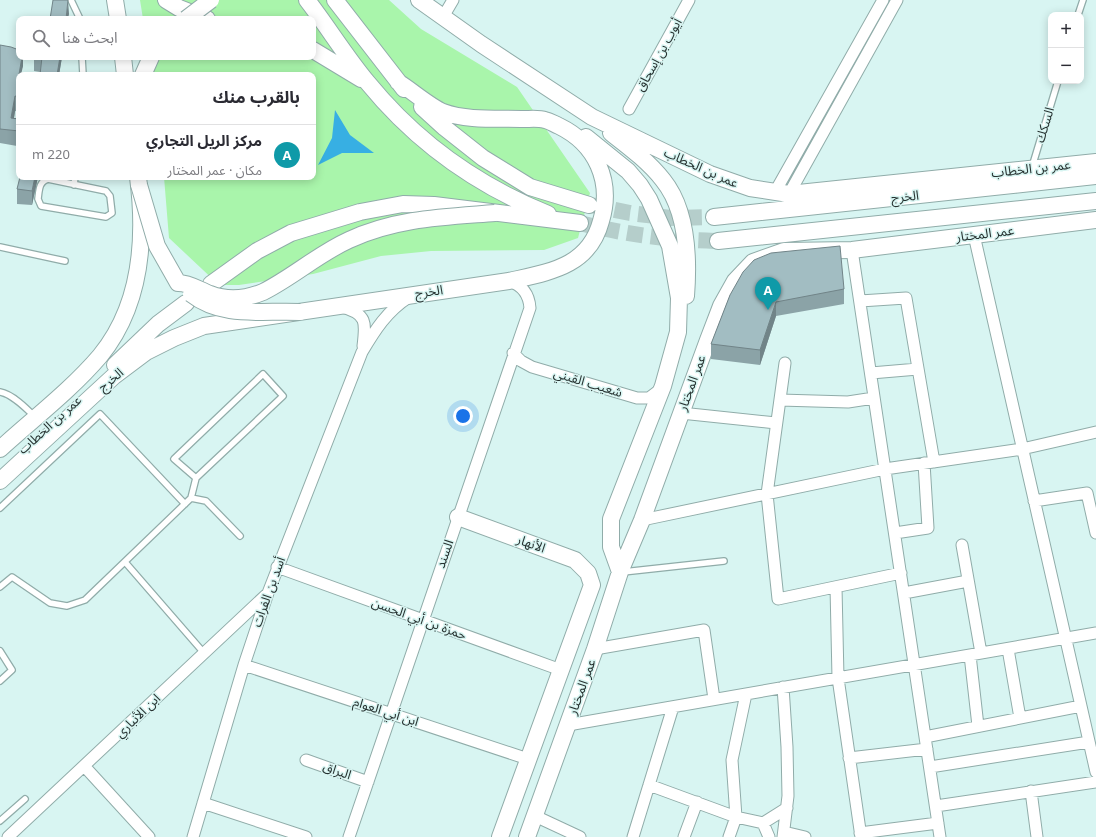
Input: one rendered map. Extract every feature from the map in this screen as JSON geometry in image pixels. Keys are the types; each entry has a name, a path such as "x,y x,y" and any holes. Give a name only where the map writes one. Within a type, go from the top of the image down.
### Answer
{"main road":[{"path":"115,0 118,16"},
{"path":"166,0 179,8 199,16"},
{"path":"190,16 211,0"},
{"path":"211,284 256,251 291,232 360,212 403,204 434,205 580,223 555,216 522,203 482,183 448,160 412,130 368,83 306,0"},
{"path":"335,0 408,94 445,128 483,158 530,187 588,205"},
{"name":"عمر بن الخطاب","path":"424,1 443,17 481,44 592,117 710,174 750,188 782,193 1096,162"},
{"path":"316,52 368,83"},
{"path":"123,60 125,72"},
{"path":"144,72 150,60"},
{"name":"الخرج","path":"0,481 114,376 146,352 174,338 204,326 508,281 549,272 575,260 594,239 603,217 605,189 601,170 595,158 587,147 574,134 545,120 466,117 442,111 398,82"},
{"path":"592,117 657,173 675,200 684,231 687,263 686,298 663,386 611,519 611,547 620,572"},
{"path":"545,120 570,127 601,148 628,171 640,184 664,230 674,263 679,298 678,332"},
{"name":"الخرج","path":"714,217 1096,176"},
{"path":"139,181 157,246 178,283 199,300 222,310 300,312"},
{"path":"0,449 84,373 114,336 125,314 133,292 138,269 141,246 139,181"},
{"name":"الخرج","path":"718,241 1096,201"},
{"path":"178,283 186,283 210,294 226,298 253,296 272,288 322,254 348,240 374,230 401,222 428,218 495,213"},
{"name":"عمر المختار","path":"527,837 595,649 620,572 642,520 721,306 735,281 752,262 784,251 852,250 1096,220"},
{"name":"الخرج","path":"99,380 158,324 186,303"},
{"name":"عمر بن الخطاب","path":"0,470 99,380"},
{"name":"الأنهار","path":"458,517 575,560 588,572 592,585"},
{"name":"عمر المختار","path":"500,837 592,585"}],"street":[{"path":"443,17 453,0"},
{"name":"أيوب بن إسحاق","path":"629,110 689,0"},
{"path":"782,193 883,0"},
{"path":"782,193 897,0"},
{"path":"974,235 1096,772"},
{"path":"852,250 940,837"},
{"name":"السند","path":"349,837 513,353 530,308 529,302 522,287 508,281"},
{"name":"أسد بن الفرات","path":"193,837 244,665 277,567 362,352 377,325 398,304 412,295"},
{"path":"860,301 906,298 918,369 929,463 928,528 895,533"},
{"name":"أسد بن الفرات","path":"338,306 359,313 364,320 365,326 362,352"},
{"name":"شعيب القيني","path":"513,353 522,361 532,366 637,398 645,399 653,396 663,386"},
{"path":"785,363 767,494 778,599 901,573"},
{"path":"871,373 918,369"},
{"path":"780,400 848,402 874,398"},
{"path":"681,413 776,423"},
{"path":"642,520 885,469 1022,449 1096,432"},
{"path":"1034,501 1087,493 1096,533"},
{"path":"962,545 981,653"},
{"name":"حمزة بن أبي الحسن","path":"277,567 422,621 561,670"},
{"path":"904,593 968,581"},
{"path":"836,587 838,678 861,835 938,823"},
{"name":"ابن الأنباري","path":"8,837 85,767 268,593"},
{"path":"595,649 704,630 714,700"},
{"path":"568,725 1096,633"},
{"path":"1008,649 1020,718"},
{"path":"970,655 978,726"},
{"name":"ابن أبي العوام","path":"244,665 528,759"},
{"path":"783,687 788,747 787,808 784,834 805,837"},
{"path":"729,837 736,817 732,760 746,694"},
{"path":"925,737 1081,706"},
{"path":"633,837 673,707"},
{"path":"930,767 1089,742"},
{"path":"850,758 927,749"},
{"name":"البراق","path":"306,760 368,782"},
{"path":"85,767 149,837"},
{"path":"936,806 1096,782"},
{"path":"649,785 736,817 763,823 787,808"},
{"path":"1031,791 1037,837"},
{"path":"684,837 697,802"},
{"path":"203,803 306,837"},
{"path":"535,816 580,837"},
{"path":"763,823 769,837"}],"lane":[{"path":"71,0 79,16"},
{"path":"1079,12 1082,0"},
{"path":"82,60 84,72"},
{"name":"السكك","path":"1032,168 1057,84"},
{"path":"44,180 38,199 39,204 104,217 110,215 112,210 108,192 53,180"},
{"path":"70,180 71,184"},
{"path":"71,184 73,180"},
{"path":"0,247 65,261"},
{"path":"0,587 12,577 50,603 67,606 86,600 191,498 196,478 283,396 263,374 174,459 196,478"},
{"path":"0,392 7,394 35,417"},
{"path":"0,508 100,414 185,504"},
{"path":"191,498 206,501 240,536"},
{"path":"620,572 724,560"},
{"path":"125,562 204,653"},
{"path":"0,651 12,670 0,681"},
{"path":"0,822 25,799"}],"green space":[{"path":"140,0 389,0 421,29 517,87 590,193 578,238 544,250 431,251 381,256 313,274 239,285 219,285 169,238 164,180 316,180 316,72 152,72 150,60 316,60 316,16 143,16"}],"water":[{"path":"335,110 350,135 374,153 342,153 318,165 332,138"}],"building":[{"path":"53,0 68,0 66,16 50,16"},
{"path":"0,45 16,49 16,60 21,60 19,72 16,72 16,96 11,118 16,119 16,131 0,129"},
{"path":"42,60 60,60 58,72 40,72"},
{"path":"19,180 34,180 32,191 17,189"},
{"path":"840,246 844,289 776,302 760,350 711,344 730,295 743,272 754,260 771,253"}],"tunnel":[{"path":"591,205 630,213 671,218 714,217"},
{"path":"580,223 615,231 649,236 718,241"}],"place":[{"name":"مركز الريل التجاري","path":"768,310"}]}
